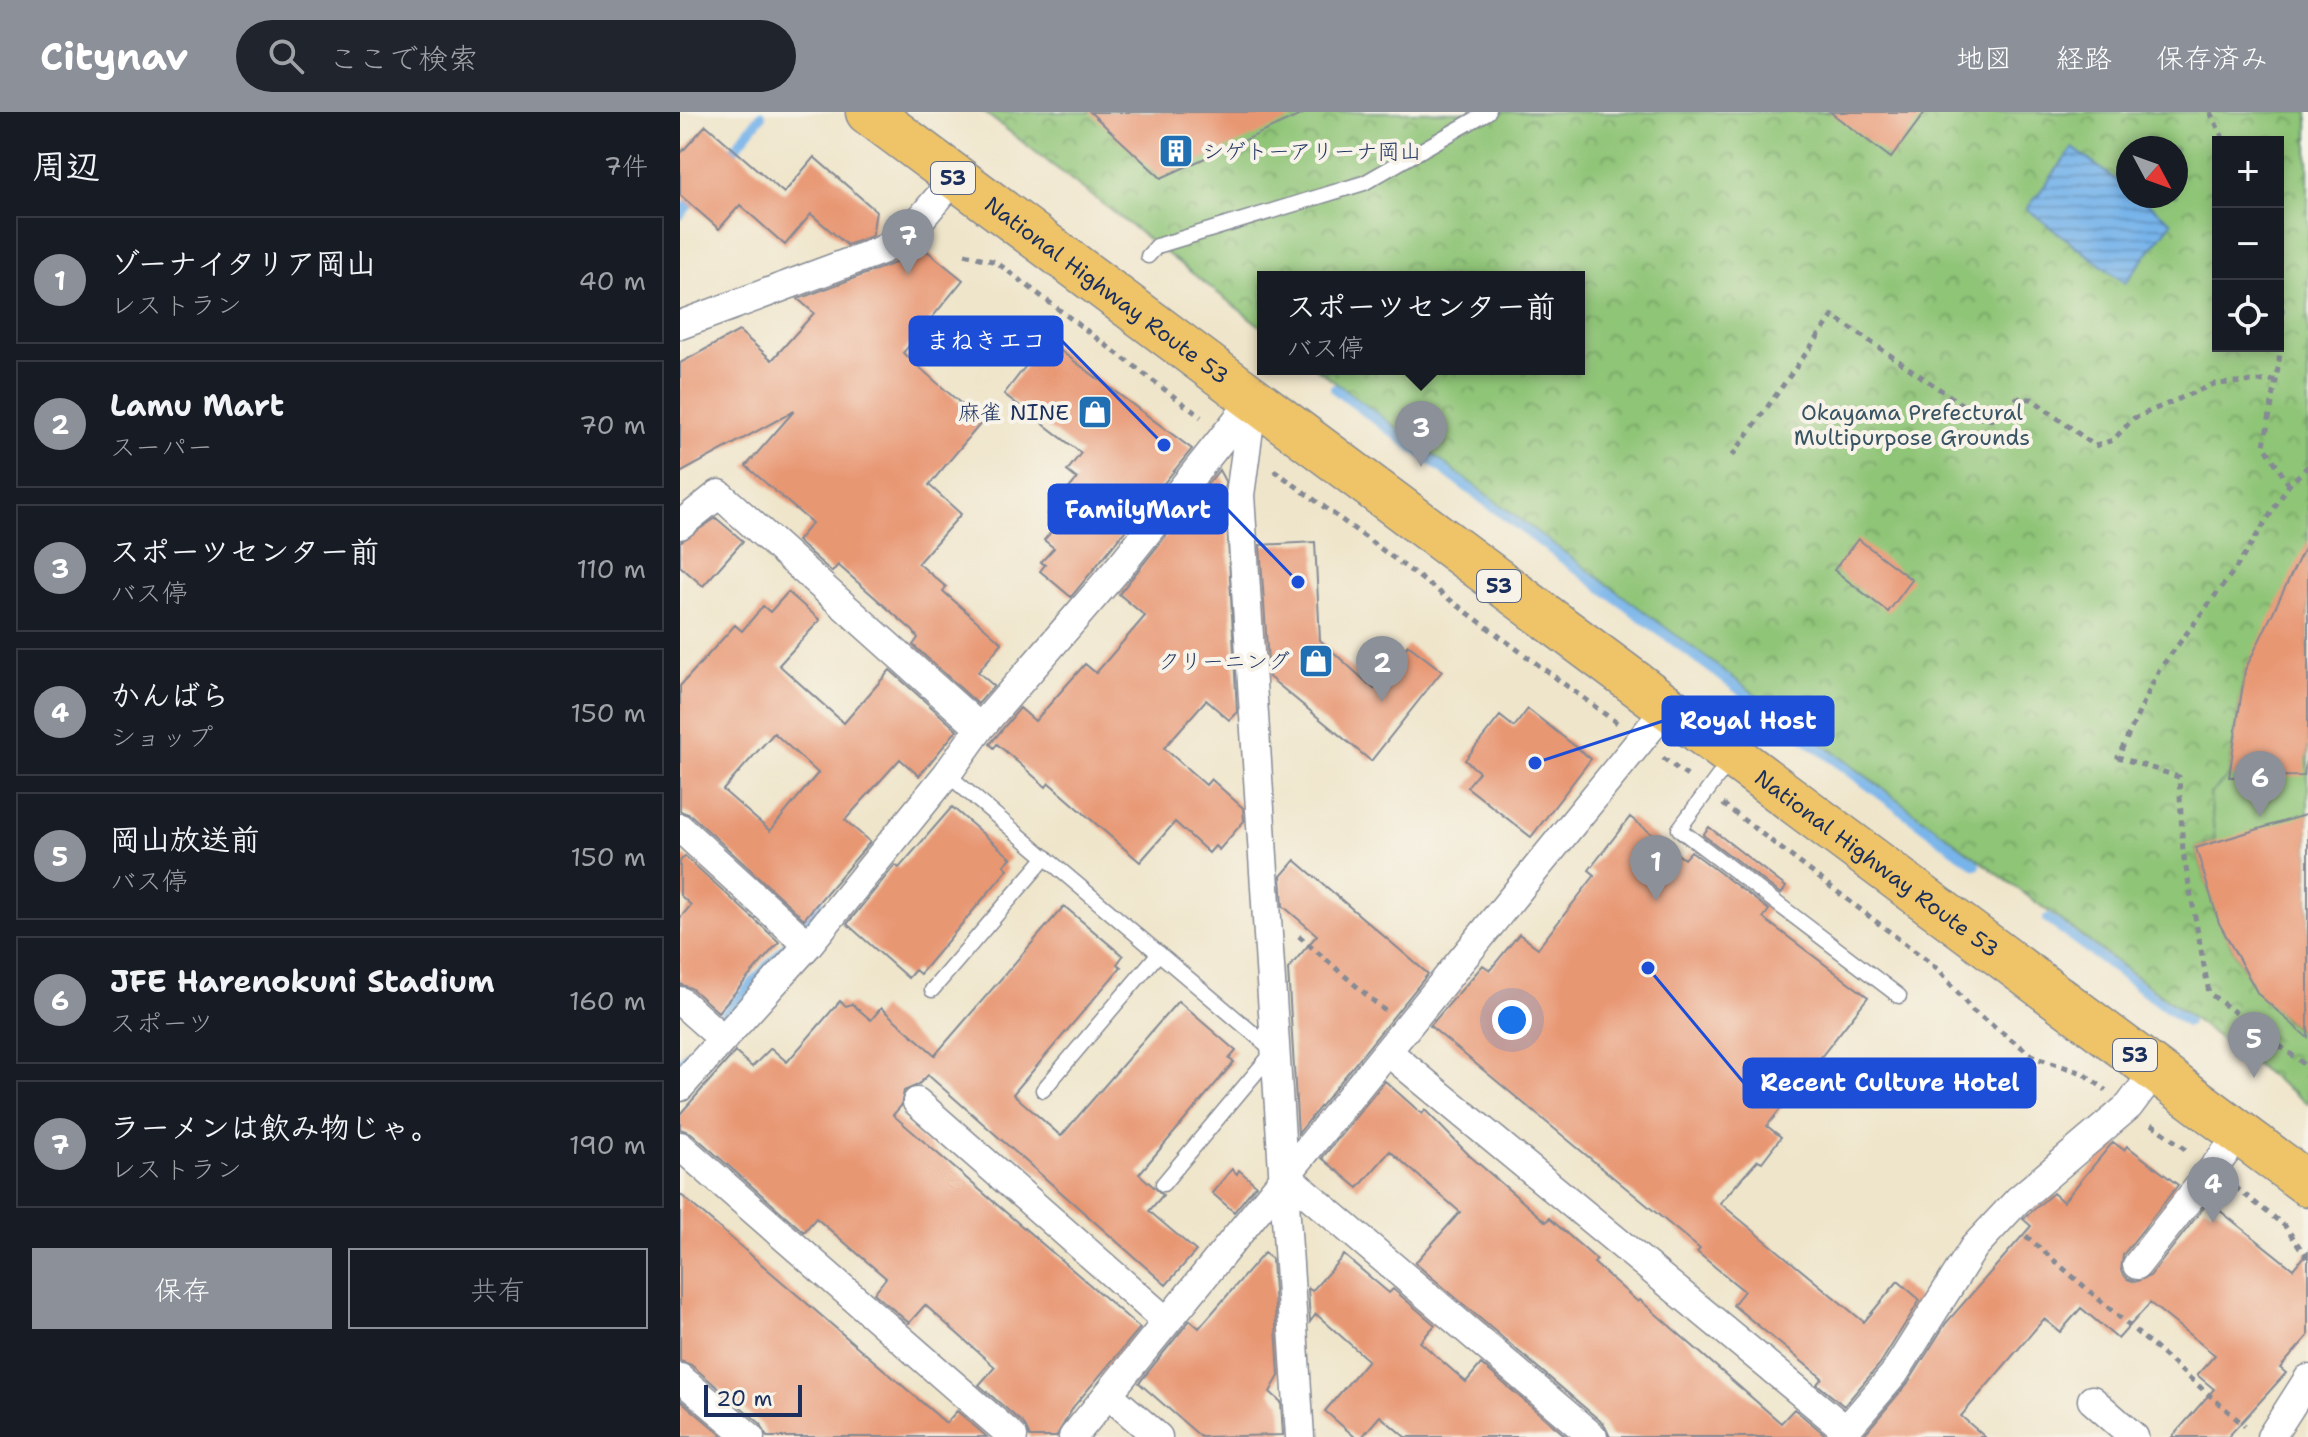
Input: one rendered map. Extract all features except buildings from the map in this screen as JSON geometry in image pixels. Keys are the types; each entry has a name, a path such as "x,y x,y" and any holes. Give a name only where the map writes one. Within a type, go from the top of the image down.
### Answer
{"highway":[{"name":"National Highway Route 53","path":"868,112 1253,399 1654,725 1720,775 2156,1070 2308,1184"}],"street":[{"path":"680,325 882,250 918,222 954,179"},
{"path":"680,1087 715,1032 947,774 980,728 1121,565 1253,399"},
{"path":"1253,399 1240,495 1300,1437"},
{"path":"680,525 719,494 980,728"},
{"path":"1073,1437 1284,1174 1388,1052 1654,725"},
{"path":"680,828 800,938"},
{"path":"680,1001 715,1032"},
{"path":"1388,1052 1844,1434 1894,1374 1974,1247 2061,1161 2129,1106 2156,1070"},
{"path":"917,1102 1166,1321"},
{"path":"2137,1265 2241,1133"},
{"path":"680,1146 1013,1437"},
{"path":"1284,1174 1593,1437"},
{"path":"680,1378 750,1437"},
{"path":"2259,1432 2308,1379"},
{"path":"1108,1394 1158,1437"},
{"path":"2092,1400 2134,1437"}],"lane":[{"path":"1148,256 1157,246 1364,183 1488,112"},
{"path":"947,774 1274,1051 1163,1184"},
{"path":"1720,775 1679,829 1899,996"},
{"path":"932,990 1046,857"},
{"path":"1043,1090 1159,953"}],"path":[{"path":"2210,112 2222,136"},
{"path":"965,254 996,262 1208,422"},
{"path":"2280,280 2285,307 2277,380 2264,445 2289,485"},
{"path":"1732,456 1833,316 1983,419 1997,420 2017,398 2032,399 2095,446 2113,440 2134,418 2214,384 2277,380"},
{"path":"2308,466 2289,485 2236,568 2159,670 2118,757 2179,777 2183,852 2209,993 2308,1067"},
{"path":"1271,468 1654,725 1720,775 1938,969 1972,1010 2036,1058 2083,1073 2129,1106 2285,1226 2308,1259"},
{"path":"1266,907 1406,1030"},
{"path":"2003,1216 2259,1432"}],"green space":[{"name":"Okayama Prefectural Multipurpose Grounds","path":"984,112 2308,112 2308,1104 1325,375 1585,375 1585,271 1257,271 1257,323"},
{"path":"2308,557 2308,1038 2265,997 2235,953 2214,904 2196,848 2215,841 2210,794 2229,776 2245,670"}],"water":[{"path":"2073,148 2116,180 2116,208 2154,208 2172,222 2125,283 2027,209"}],"waterway":[{"path":"727,158 761,116"},
{"path":"680,215 696,195"},
{"path":"1335,389 1976,865"},
{"path":"680,1064 823,905"},
{"path":"2048,919 2187,1022"}],"place":[{"name":"シゲトーアリーナ岡山","path":"1176,151"},
{"name":"ラーメンは飲み物じゃ｡","path":"908,275"},
{"name":"麻雀 NINE","path":"1095,412"},
{"name":"まねきエコ","path":"1164,445"},
{"name":"スポーツセンター前","path":"1421,467"},
{"name":"FamilyMart","path":"1298,582"},
{"name":"クリーニング","path":"1316,661"},
{"name":"Lamu Mart","path":"1382,702"},
{"name":"Royal Host","path":"1535,763"},
{"name":"JFE Harenokuni Stadium","path":"2260,817"},
{"name":"ゾーナイタリア岡山","path":"1656,901"},
{"name":"Recent Culture Hotel","path":"1648,968"},
{"name":"岡山放送前","path":"2254,1078"},
{"name":"かんばら","path":"2213,1223"}]}
